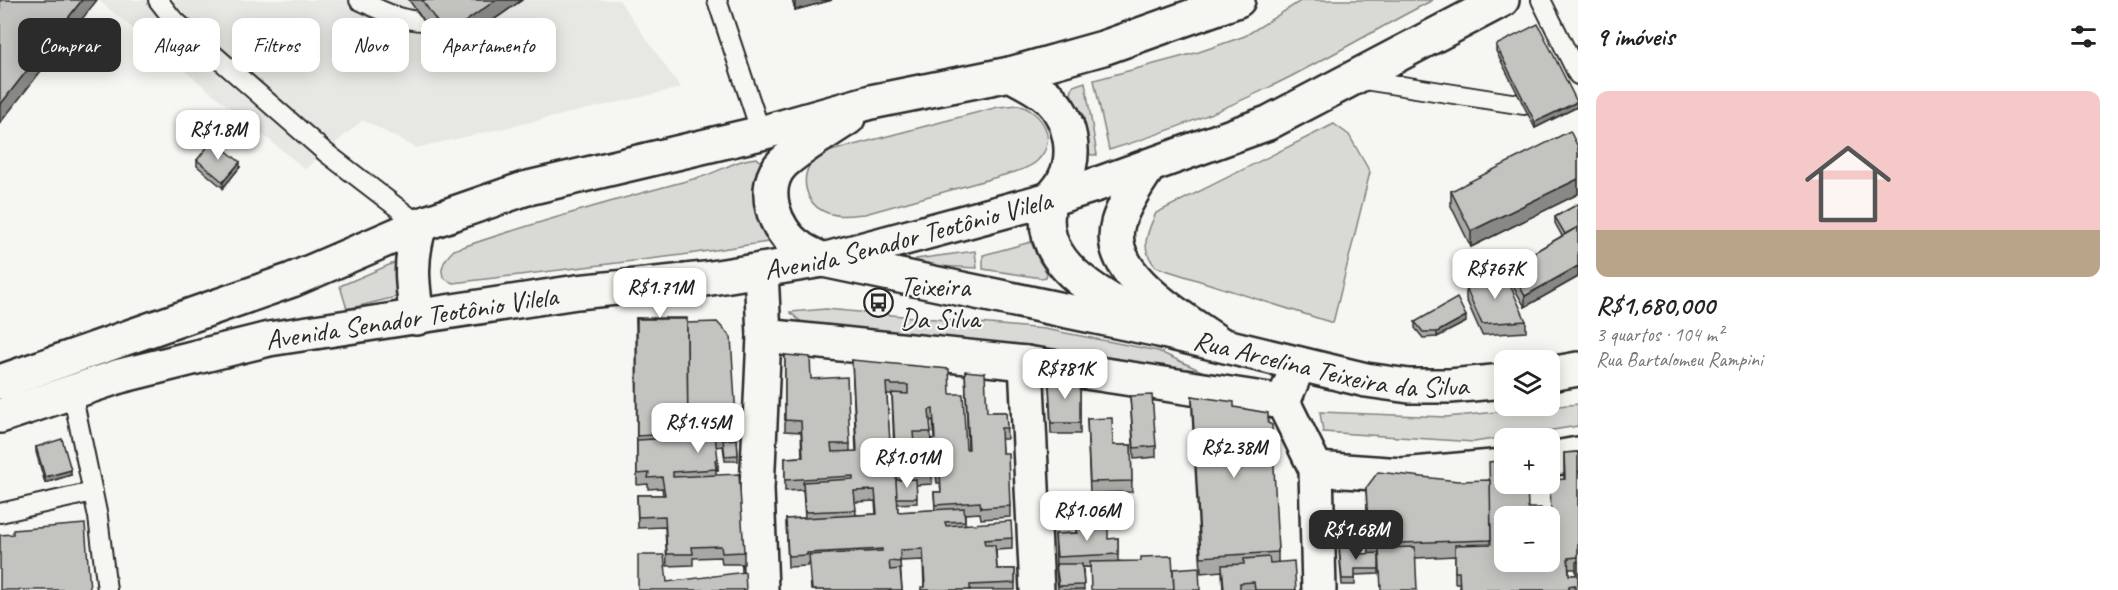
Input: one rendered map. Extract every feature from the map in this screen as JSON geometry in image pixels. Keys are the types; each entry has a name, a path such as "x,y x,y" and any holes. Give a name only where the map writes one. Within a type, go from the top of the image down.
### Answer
{"main road":[{"name":"Avenida Senador Teotônio Vilela","path":"0,382 292,280 420,225 524,189 761,133 872,102 1010,74 1103,48 1238,0"},
{"name":"Avenida Senador Teotônio Vilela","path":"0,416 120,376 269,339 577,292 705,279 823,260 1050,199 1268,123 1502,0"},
{"path":"1010,74 1049,98 1065,121 1070,138 1069,168 1064,180 1050,199"},
{"path":"823,260 799,247 787,236 774,213 770,194 774,176 783,164 872,102"},
{"path":"1150,165 1135,188 1118,223 1116,243 1118,254 1148,291 1220,344"},
{"name":"Rua Arcelina Teixeira da Silva","path":"1050,199 1046,225 1055,252 1076,277 1159,330"},
{"path":"417,318 411,265 420,225"},
{"name":"Rua Arcelina Teixeira da Silva","path":"823,260 1159,330 1366,380 1409,386 1450,387 1494,382"},
{"path":"761,270 764,336 757,489 761,590"},
{"name":"Rua Arcelina Teixeira da Silva","path":"764,336 1026,363 1283,402"},
{"path":"1026,363 1037,590"},
{"path":"1299,364 1283,402 1316,469 1319,590"},
{"path":"1560,372 1578,369"},
{"path":"1560,457 1578,454"},
{"path":"1316,469 1401,475 1494,467"}],"lane":[{"path":"158,0 172,18 326,152 420,225"},
{"path":"359,0 389,14 421,21"},
{"path":"717,0 761,133"},
{"path":"1541,0 1574,82"},
{"path":"1354,78 1524,105"},
{"path":"72,392 93,492 107,590"},
{"path":"0,513 93,492"}],"shaded area":[{"path":"98,0 619,0 681,88 416,148 363,120 305,169 186,72 220,72 220,18 133,18 133,29"},
{"path":"1302,0 1433,0 1295,75 1243,100 1190,122 1109,150 1094,80 1199,52 1245,36"},
{"path":"1085,82 1097,155 1091,155 1086,150 1084,117 1071,94 1073,86"},
{"path":"1018,105 1041,120 1047,136 1044,153 1027,168 865,214 844,216 823,211 812,202 806,190 806,176 811,163 826,153 998,107"},
{"path":"1334,124 1349,135 1370,172 1333,323 1156,267 1148,253 1146,240 1156,213"},
{"path":"757,158 762,166 774,241 682,255 453,283 447,280 442,273 444,263 454,250 577,211 701,177 742,161"},
{"path":"1031,242 1047,273 1046,277 983,269 983,255"},
{"path":"975,251 977,268 917,265 915,262 916,259"},
{"path":"398,263 400,296 347,309 340,286"},
{"path":"826,309 1045,329 1158,351 1234,386 809,329 790,312"},
{"path":"1578,404 1578,426 1560,429 1494,428 1494,439 1474,442 1323,432 1320,412 1446,417 1494,412 1494,416 1560,416 1560,406"}],"building":[{"path":"0,0 82,0 68,18 18,18 18,72 26,72 0,105"},
{"path":"422,0 496,0 470,18 434,18"},
{"path":"1538,24 1577,102 1535,122 1496,45"},
{"path":"1570,131 1578,147 1578,179 1471,231 1451,191"},
{"path":"213,140 240,162 223,182 197,160"},
{"path":"1578,204 1578,227 1565,234 1555,217"},
{"path":"1578,227 1578,266 1525,296 1511,272 1515,269 1512,265"},
{"path":"1502,267 1526,321 1482,324 1466,288"},
{"path":"1457,298 1466,316 1437,332 1423,332 1415,322"},
{"path":"636,318 687,319 637,319 637,328"},
{"path":"637,319 687,319 688,433 637,436"},
{"path":"717,322 731,337 737,434 715,436 718,459 715,460 716,469 673,472 673,477 739,474 744,552 722,553 721,546 692,547 693,554 667,554 665,516 638,517 637,495 665,495 662,477 648,478 649,473 637,474 637,440 688,437 687,323"},
{"path":"785,355 810,357 811,379 847,377 850,444 831,444 832,452 857,451 852,360 949,369 950,394 963,394 966,449 969,449 965,371 985,373 987,412 1006,412 1007,428 1001,428 1002,453 1008,453 1010,506 981,508 980,502 935,505 934,492 941,492 940,472 937,472 935,449 931,449 932,473 896,474 898,512 964,508 965,521 945,522 946,526 1011,521 1012,538 984,540 985,545 995,545 997,569 1015,569 1015,583 970,585 970,590 921,590 921,587 925,587 923,549 900,550 900,562 889,561 890,570 900,569 902,590 812,590 809,555 882,551 882,549 788,556 786,519 877,514 875,490 854,491 856,510 805,512 803,482 853,479 853,476 785,480 785,458 803,457 801,421 785,420","holes":["886,383 908,385 908,394 892,393 895,450 868,451 868,443 890,442","933,409 935,439 931,439 932,445 914,444 913,432 931,432 929,410"]},
{"path":"1080,377 1080,423 1051,423 1049,383 1055,378"},
{"path":"1152,395 1156,446 1134,448 1130,396"},
{"path":"1192,396 1234,402 1234,407 1268,413 1268,423 1272,425 1278,552 1201,557"},
{"path":"1112,418 1113,445 1131,445 1132,481 1090,482 1087,419"},
{"path":"62,439 71,470 45,477 36,447"},
{"path":"737,439 738,455 725,456 723,440"},
{"path":"1578,452 1578,557 1568,558 1569,575 1576,575 1576,562 1578,561 1578,590 1575,590 1575,585 1569,586 1569,590 1460,590 1459,572 1455,572 1455,545 1491,544 1489,462 1494,461 1494,494 1527,494 1528,506 1494,506 1494,572 1560,572 1560,506 1551,506 1550,494 1560,494 1560,479 1565,479 1564,453"},
{"path":"1378,472 1458,481 1490,480 1491,540 1369,544 1366,488"},
{"path":"916,479 917,498 897,498 896,480"},
{"path":"1108,523 1108,539 1118,538 1118,554 1057,557 1055,534 1077,533 1076,524"},
{"path":"85,524 90,590 0,590 0,535 13,534 13,530"},
{"path":"1360,544 1360,554 1379,553 1379,569 1355,569 1355,579 1342,579 1339,545"},
{"path":"1415,547 1417,590 1381,590 1379,548"},
{"path":"638,555 664,555 667,582 745,572 746,590 638,590"},
{"path":"1172,556 1174,590 1091,590 1090,562 1141,561 1141,557"},
{"path":"1269,557 1270,563 1294,561 1296,590 1255,590 1254,582 1240,583 1240,590 1224,590 1222,565 1244,564 1244,559"},
{"path":"1056,564 1082,564 1084,585 1059,586"},
{"path":"1199,567 1200,590 1174,590 1173,569"}],"place":[{"name":"Teixeira Da Silva","path":"879,302"}]}
